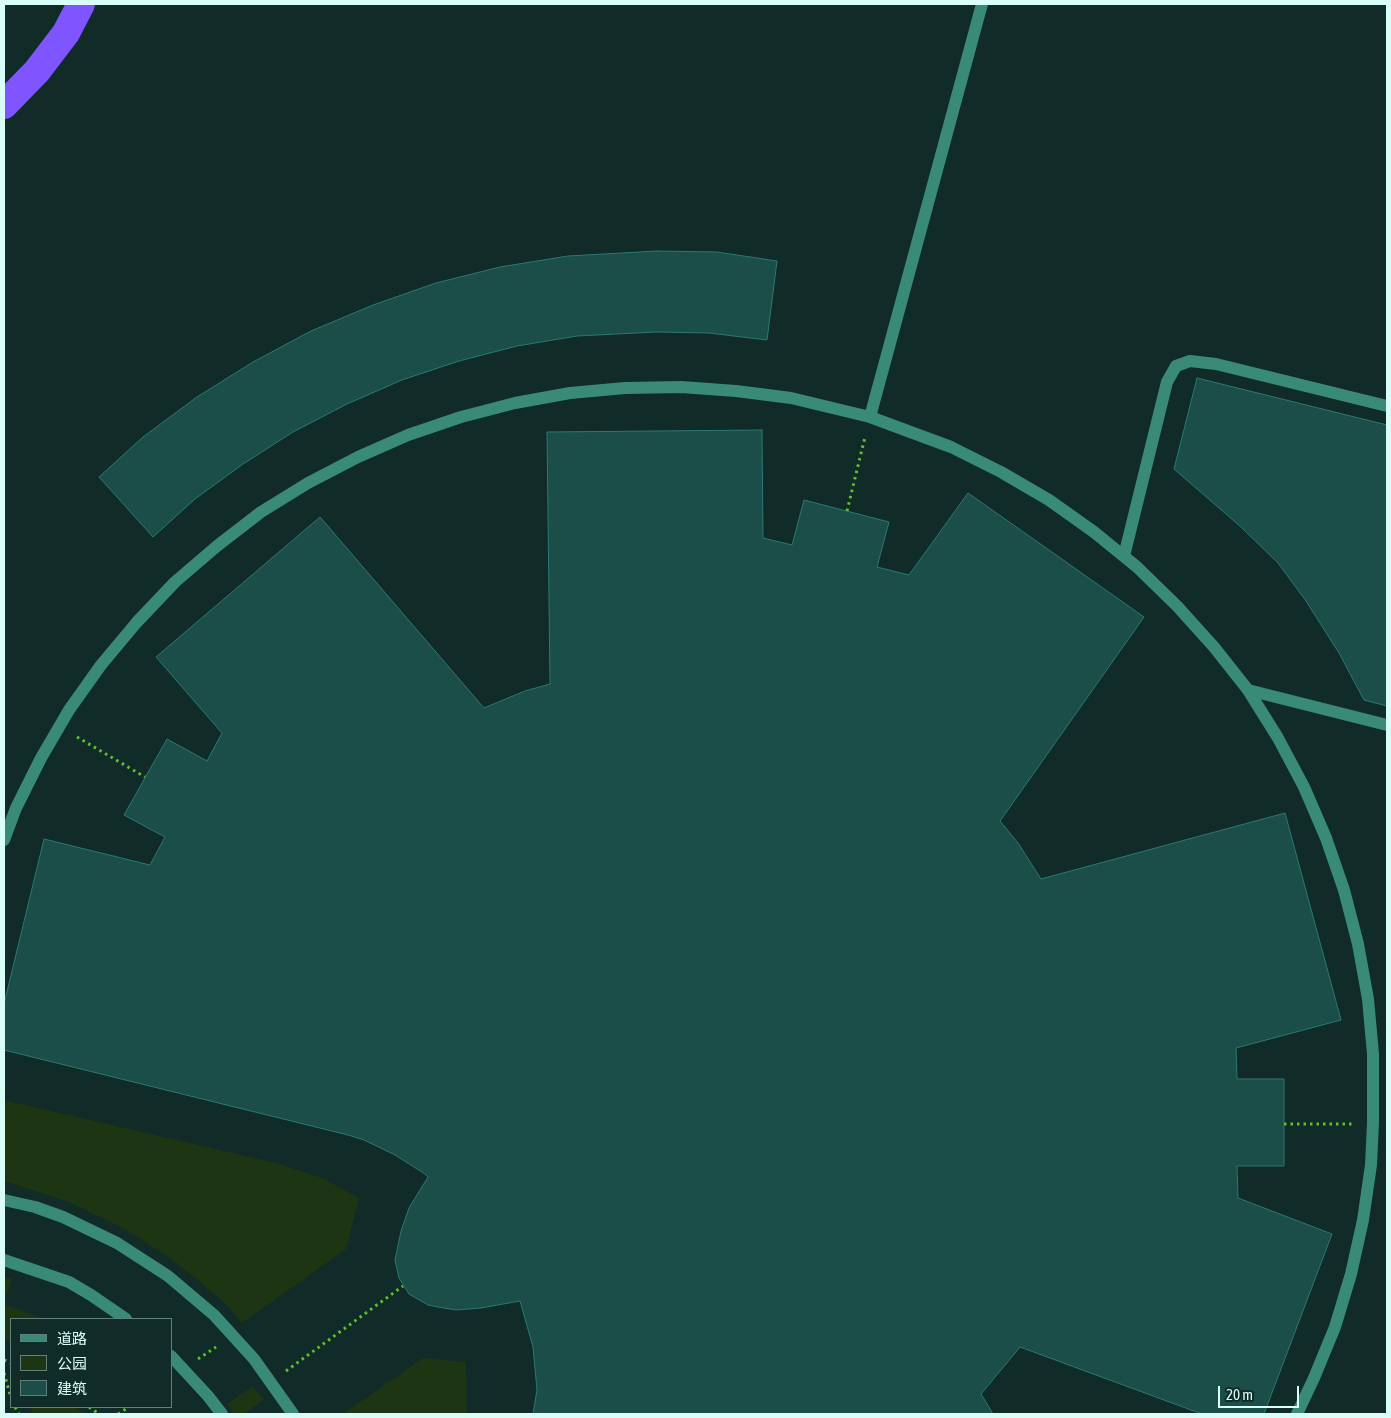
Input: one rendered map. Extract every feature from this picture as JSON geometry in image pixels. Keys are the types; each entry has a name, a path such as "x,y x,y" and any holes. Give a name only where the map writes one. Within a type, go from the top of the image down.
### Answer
{"highway":[{"path":"4,104 37,71 66,33 80,4"}],"lane":[{"path":"870,417 982,4"},
{"path":"1124,556 1166,382 1176,366 1190,362 1216,364 1387,406"},
{"path":"4,840 16,808 59,727 101,665 137,622 175,582 261,512 308,483 358,456 408,434 461,417 515,403 570,393 625,388 681,387 791,398 870,417 951,447 1001,472 1049,500 1124,556 1177,606 1214,647 1248,690 1278,738 1304,787 1326,838 1344,890 1358,944 1368,999 1373,1054 1371,1165 1363,1220 1351,1274 1335,1327 1297,1414"},
{"path":"1248,690 1387,725"},
{"path":"4,1200 35,1207 63,1217 117,1243 168,1276 214,1315 254,1359 293,1414"},
{"path":"4,1260 68,1282 125,1318"},
{"path":"172,1357 222,1414"}],"path":[{"path":"847,511 870,417"},
{"path":"59,727 145,777"},
{"path":"1284,1124 1373,1123"},
{"path":"271,1382 403,1286"},
{"path":"4,1373 10,1394"}],"green space":[{"path":"4,1100 276,1163 322,1178 359,1198 346,1249 242,1323 225,1303 177,1263 125,1229 69,1202 4,1181"},
{"path":"4,1277 12,1279 4,1304"},
{"path":"4,1304 40,1318 10,1318 10,1342 4,1339"},
{"path":"423,1358 466,1362 467,1414 343,1414"},
{"path":"253,1386 264,1400 244,1414 234,1414 227,1404"},
{"path":"30,1408 76,1408 85,1414 34,1414"}],"building":[{"path":"657,251 717,252 777,261 767,340 709,333 656,332 577,336 517,346 459,361 402,380 347,404 293,432 243,464 195,499 153,537 99,477 143,437 197,397 253,362 311,331 373,305 436,283 500,267 568,256"},
{"path":"1197,378 1387,425 1387,706 1364,700 1339,653 1306,601 1278,563 1241,527 1174,469"},
{"path":"762,430 763,538 792,545 804,500 889,522 877,567 909,575 968,493 1144,617 1000,821 1018,843 1041,879 1285,813 1341,1020 1236,1048 1237,1079 1284,1079 1284,1166 1237,1166 1238,1198 1332,1234 1264,1414 1202,1414 1020,1347 981,1394 993,1414 533,1414 537,1390 533,1347 520,1301 481,1308 456,1310 438,1307 428,1305 409,1294 399,1278 395,1260 401,1231 409,1208 428,1177 425,1174 395,1155 364,1140 348,1135 4,1050 4,1004 44,839 150,865 165,837 124,815 167,739 207,761 222,733 156,657 320,517 484,708 525,691 550,684 547,432"}]}
